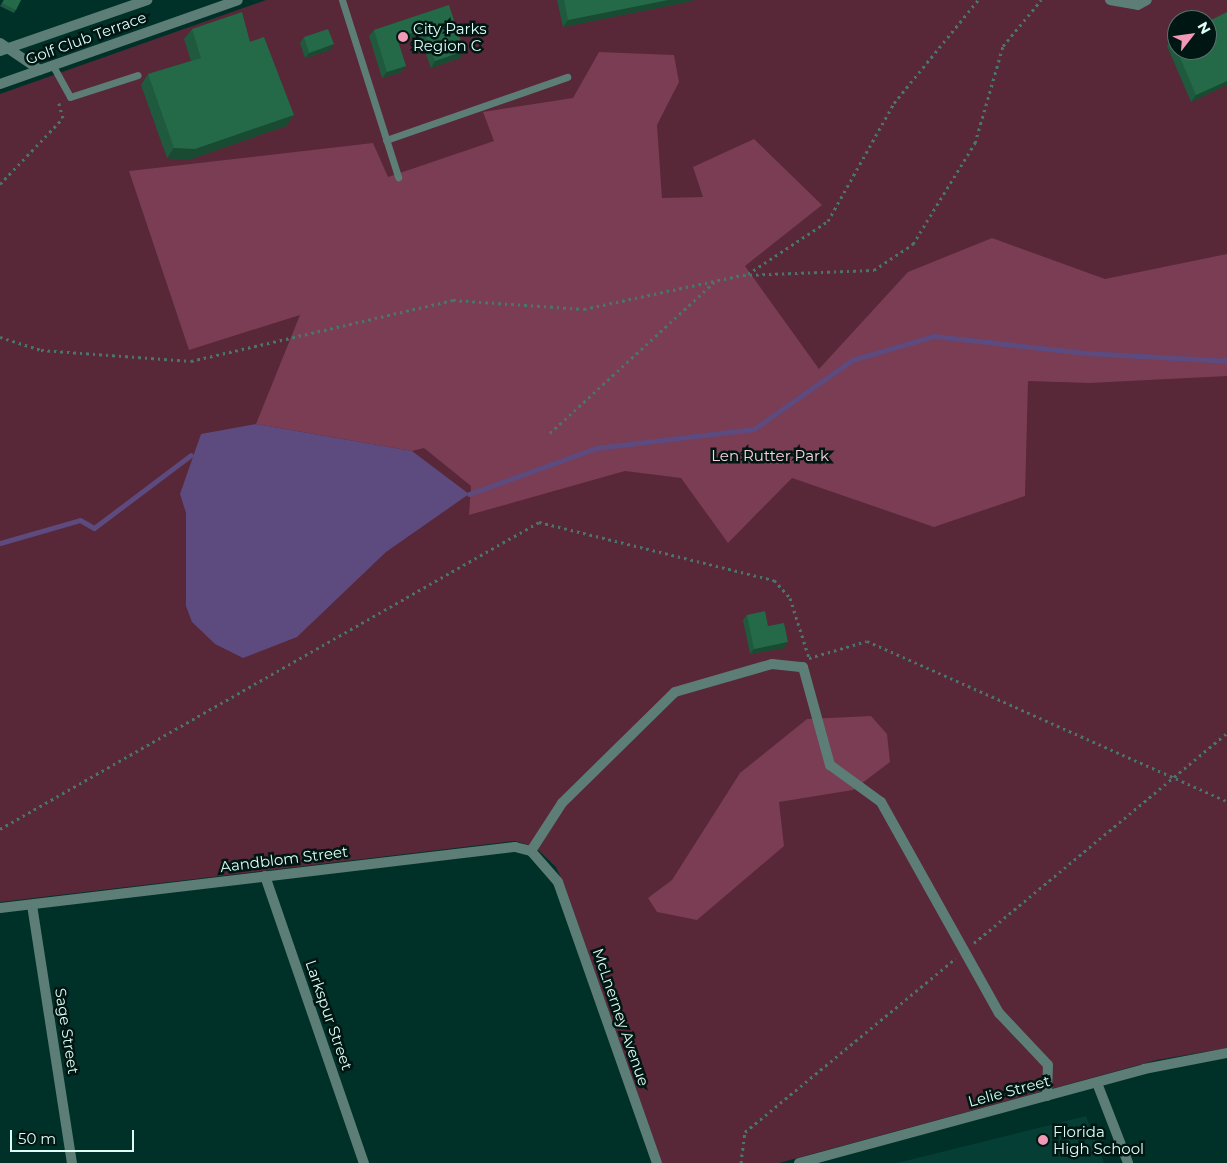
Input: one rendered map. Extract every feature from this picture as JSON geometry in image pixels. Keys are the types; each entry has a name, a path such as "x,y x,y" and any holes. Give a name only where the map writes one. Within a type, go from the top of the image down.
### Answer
{"street":[{"name":"Golf Club Terrace","path":"3,47 147,0"},
{"name":"Golf Club Terrace","path":"0,84 238,0"},
{"path":"1110,0 1138,5 1147,0"},
{"path":"3,47 40,70"},
{"path":"531,851 562,802 675,692 772,664 803,667 830,765 881,802 999,1013 1048,1065 1047,1096"},
{"name":"Aandblom Street","path":"0,908 515,846 531,851"},
{"name":"McLnerney Avenue","path":"531,851 558,882 657,1163"},
{"name":"Larkspur Street","path":"265,876 364,1163"},
{"name":"Sage Street","path":"32,904 72,1163"},
{"name":"Lelie Street","path":"799,1163 1097,1083 1227,1053"},
{"path":"1097,1083 1128,1163"}],"lane":[{"path":"342,0 398,177"},
{"path":"53,66 70,97 138,75"},
{"path":"386,140 567,77"}],"path":[{"path":"747,274 828,221 894,103 978,0"},
{"path":"0,337 41,350 191,361 453,300 584,309 743,275 874,270 913,244 975,143 1003,46 1041,0"},
{"path":"0,184 63,118 55,93"},
{"path":"550,433 714,281"},
{"path":"0,829 539,522 774,580 790,598 809,658 867,641 1227,801"}],"shaded area":[{"path":"256,424 412,451 469,494 386,552 297,637 243,658 215,644 192,622 186,606 186,513 180,494 201,434"},
{"name":"Florida High School","path":"1086,1116 1104,1163 897,1163"}],"green space":[{"name":"Len Rutter Park","path":"266,0 1227,0 1227,1048 1157,1060 779,1163 662,1163 565,887 556,867 535,847 515,841 0,902 0,94"},
{"path":"599,52 674,55 679,82 657,125 662,198 703,197 693,167 754,139 822,205 745,266 819,369 908,272 992,238 1105,279 1227,254 1227,376 1090,383 1028,381 1025,496 934,527 792,478 728,543 681,478 625,471 469,515 471,486 424,448 412,451 256,424 300,315 189,350 129,171 373,143 388,177 494,141 483,112 573,98"},
{"path":"871,716 887,734 890,762 853,790 779,802 784,846 697,920 657,912 648,898 672,880 740,773 807,719"}],"building":[{"path":"4,0 21,0 16,10 2,3"},
{"path":"564,0 668,0 568,20"},
{"path":"449,5 464,51 435,61 423,29 397,38 406,66 387,72 374,30"},
{"path":"242,12 250,42 264,37 294,115 195,149 174,148 148,74 201,58 192,29"},
{"path":"1227,12 1227,81 1196,95 1181,60 1217,60 1217,17"},
{"path":"328,29 334,44 309,53 304,37"},
{"path":"765,611 768,626 784,623 788,642 754,649 747,615"}],"waterway":[{"path":"469,494 596,448 754,429 852,360 934,336 1086,353 1227,361"},
{"path":"0,543 80,520 94,528 191,455"}],"place":[{"name":"City Parks Region C","path":"403,37"},
{"name":"Florida High School","path":"1043,1140"}]}
